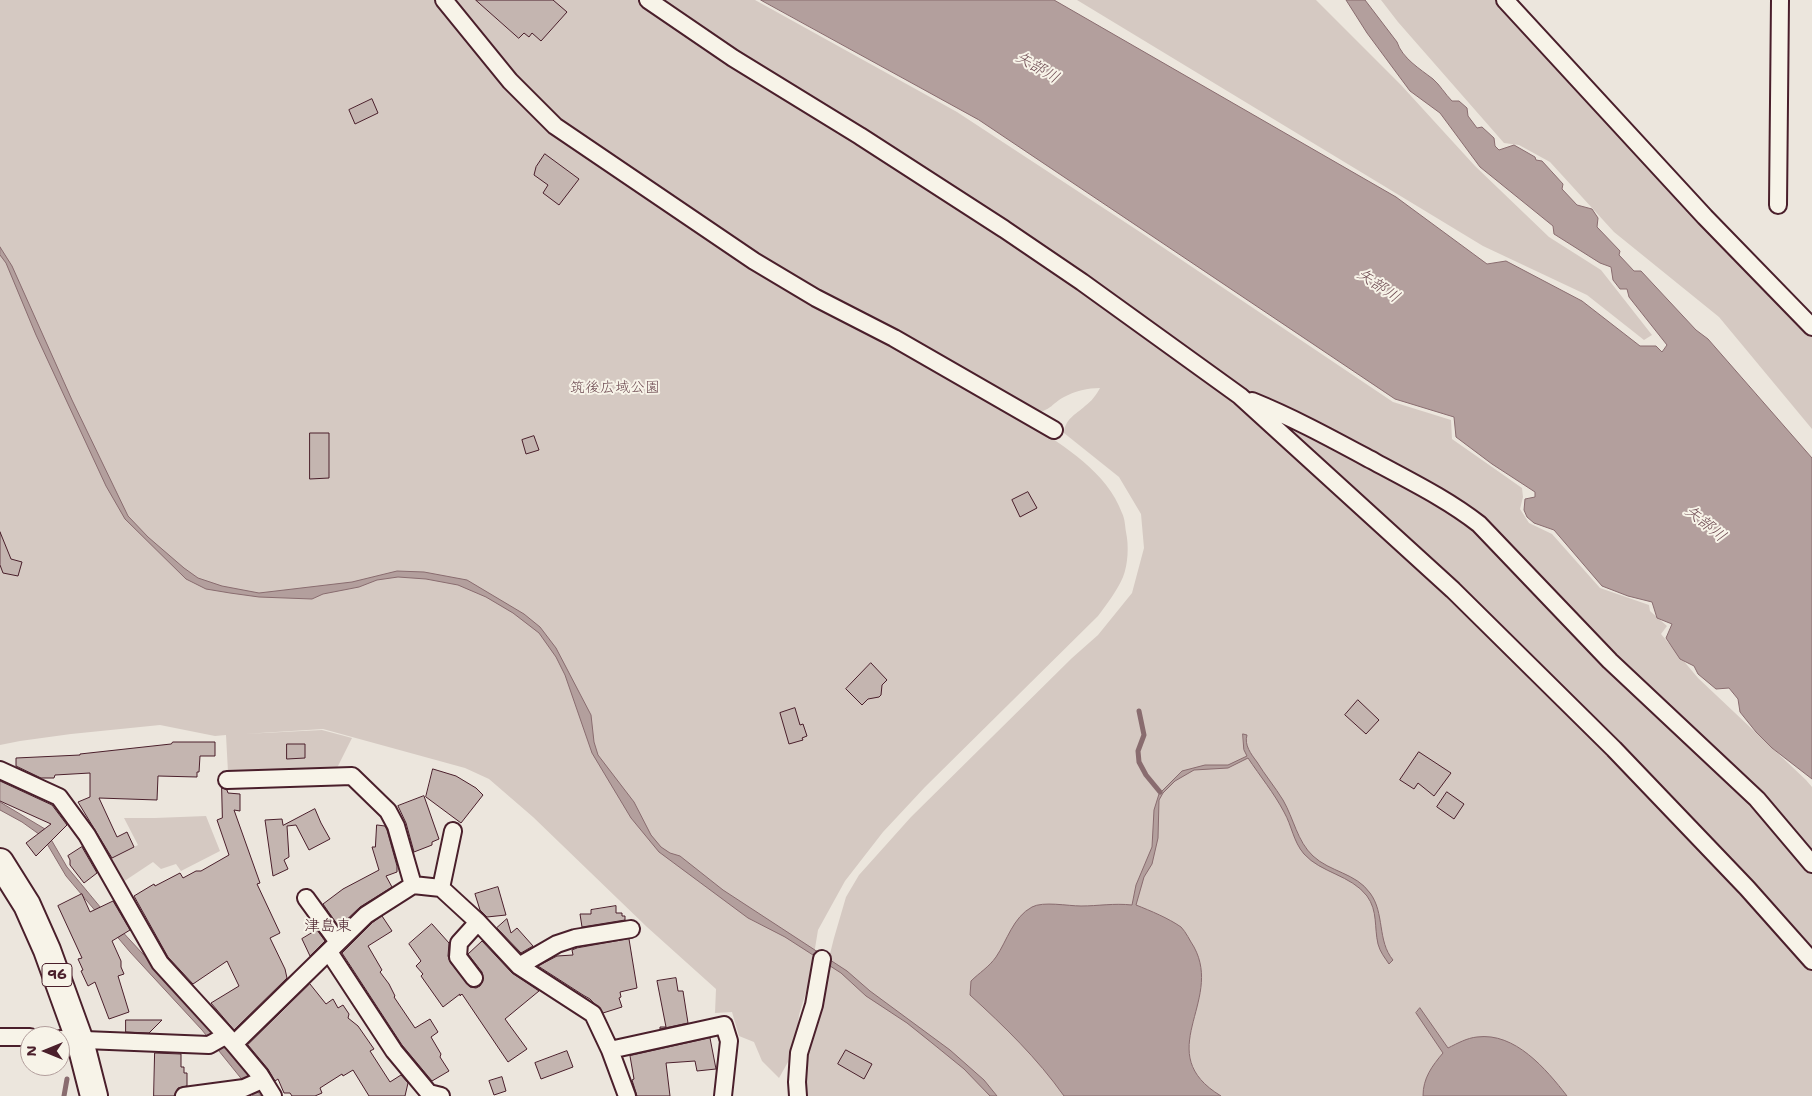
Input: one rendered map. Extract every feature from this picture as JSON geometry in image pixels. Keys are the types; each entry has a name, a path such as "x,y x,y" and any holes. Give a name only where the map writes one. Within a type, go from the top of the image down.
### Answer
{"main road":[{"name":"96","path":"0,862 27,905 47,950 66,1026"},
{"name":"96","path":"70,1040 94,1096"}],"street":[{"path":"444,0 510,82 555,126 754,261 816,298 894,338 1054,430"},
{"path":"648,0 732,58 860,136 1004,229 1082,282 1240,396 1453,590 1523,659 1747,888 1812,961"},
{"path":"1504,0 1705,217 1812,327"},
{"path":"1778,205 1780,0"},
{"path":"1240,396 1292,418 1394,472 1460,509 1479,524 1610,661 1757,799 1812,864"},
{"path":"0,770 59,797 87,836 160,963 260,1075 272,1096"},
{"path":"227,780 352,776 388,811 396,826 413,885"},
{"path":"441,888 453,831"},
{"path":"70,1040 209,1045 230,1040 366,915 413,885 441,888 478,922 519,966 593,1014 610,1050 627,1096"},
{"path":"306,898 394,1051 429,1093 441,1096"},
{"path":"474,978 458,957 459,943 478,922"},
{"path":"519,966 557,944 575,938 631,929"},
{"path":"798,1096 799,1053 814,1005 822,959"},
{"path":"610,1050 724,1025 729,1041 722,1096"},
{"path":"0,1037 20,1037"},
{"path":"184,1096 244,1088 262,1080"}],"green space":[{"name":"筑後広域公園","path":"0,0 755,0 957,112 1393,402 1451,420 1452,439 1522,488 1523,497 1520,509 1529,523 1552,534 1600,588 1649,605 1650,611 1667,626 1661,634 1698,678 1806,780 1812,787 1812,1096 800,1096 798,1080 834,938 846,897 859,875 911,817 1072,658 1098,635 1132,593 1144,548 1141,514 1119,477 1064,433 1068,421 1092,400 1100,388 1082,390 1064,397 1049,408 1036,413 1030,424 1071,451 1084,462 1096,473 1115,498 1124,518 1127,537 1127,561 1123,577 1098,616 925,787 883,832 845,881 818,930 810,979 799,1015 793,1079 788,1062 779,1078 762,1061 754,1042 739,1036 732,1012 715,1013 716,989 647,927 533,817 489,779 465,768 323,729 244,734 322,730 352,738 337,768 228,772 226,735 215,736 160,725 71,734 0,745"},
{"path":"1077,0 1316,0 1401,85 1475,166 1549,237 1601,270 1652,335 1644,340 1587,295 1483,246"},
{"path":"1381,0 1501,0 1812,332 1812,429 1719,317 1614,232 1550,162 1519,145 1504,143"},
{"path":"206,816 220,851 181,871 176,864 161,869 153,862 123,882 110,859 138,845 124,818"}],"water":[{"name":"矢部川","path":"761,0 1054,0 1396,197 1487,264 1506,261 1582,301 1640,346 1656,346 1662,352 1667,345 1629,297 1627,289 1620,289 1613,280 1611,267 1600,263 1554,234 1553,226 1480,167 1440,113 1410,91 1367,33 1346,0 1365,0 1407,58 1436,81 1452,101 1459,101 1467,108 1468,116 1477,128 1482,127 1494,138 1495,146 1499,150 1514,145 1535,157 1536,160 1542,161 1563,184 1562,189 1577,205 1592,209 1598,218 1597,227 1620,251 1619,255 1634,271 1641,271 1696,330 1708,339 1812,458 1812,779 1772,748 1756,732 1740,712 1738,699 1729,688 1716,689 1698,674 1694,666 1680,659 1666,638 1672,624 1657,618 1652,602 1628,596 1602,586 1554,530 1534,523 1527,517 1524,510 1525,499 1535,497 1535,492 1492,464 1456,437 1454,417 1395,399 979,120"},
{"path":"0,247 12,266 72,400 128,516 148,537 184,568 198,578 222,586 259,593 352,582 397,571 424,572 467,580 524,614 540,627 556,648 591,715 594,742 598,755 634,802 651,835 661,847 670,853 680,856 723,890 847,971 870,991 950,1050 984,1080 997,1096 990,1096 964,1069 907,1023 866,996 841,973 785,937 748,918 659,852 631,818 592,753 565,675 556,657 539,633 513,613 486,597 458,585 426,579 398,577 377,580 359,587 323,594 312,599 259,597 230,593 206,589 186,579 125,519 106,486 36,335 6,263 0,255"},
{"path":"1243,734 1247,735 1246,742 1252,756 1287,807 1303,844 1313,856 1327,866 1358,881 1370,893 1378,909 1385,944 1393,960 1389,964 1379,947 1373,907 1367,896 1353,883 1319,866 1304,854 1297,844 1287,817 1280,805 1248,758 1228,768 1194,770 1175,781 1159,800 1158,838 1152,864 1144,877 1136,905 1181,927 1194,947 1201,967 1201,987 1189,1044 1191,1062 1201,1080 1221,1096 1064,1096 1020,1043 970,995 971,981 993,961 1015,923 1025,911 1032,907 1049,904 1081,906 1132,905 1136,885 1152,847 1154,810 1159,794 1182,771 1205,765 1228,765 1247,756 1244,750"},
{"path":"0,802 45,829 67,867 106,914 225,1043 249,1076 248,1080 261,1096 253,1096 202,1030 130,952 66,876 43,837 22,822 0,810"},
{"path":"1420,1008 1448,1048 1477,1037 1491,1037 1504,1040 1528,1054 1567,1096 1423,1096 1423,1090 1429,1073 1443,1053 1416,1013"}],"building":[{"path":"476,0 553,0 567,12 541,41 532,33 529,37 524,33 519,38"},
{"path":"372,99 378,113 355,124 349,110"},
{"path":"545,154 579,179 559,205 543,193 548,185 534,175 536,167"},
{"path":"310,433 329,433 329,478 310,479"},
{"path":"534,436 539,450 526,454 522,440"},
{"path":"1028,492 1037,508 1020,517 1012,500"},
{"path":"0,532 11,559 22,562 18,576 3,573 0,565"},
{"path":"871,663 887,680 882,685 879,697 868,699 862,705 846,689"},
{"path":"1358,700 1379,720 1366,734 1345,715"},
{"path":"795,708 800,725 803,724 807,736 802,738 803,740 789,744 780,713"},
{"path":"173,742 215,742 215,756 200,756 197,777 158,776 157,800 99,798 117,837 127,832 134,847 112,858 78,802 90,797 90,773 55,775 54,778 41,778 16,766 16,758 80,755 171,744"},
{"path":"287,744 305,744 305,758 287,759"},
{"path":"1419,752 1451,773 1434,796 1418,783 1414,789 1400,780"},
{"path":"433,769 456,776 476,788 483,795 461,823 426,797"},
{"path":"0,781 52,805 67,825 36,856 26,843 51,824 0,801"},
{"path":"222,788 227,790 228,793 240,794 240,811 234,810 260,883 257,884 280,933 270,938 285,969 287,978 234,1030 211,1003 239,986 227,961 193,984 168,957 134,896 154,884 155,886 180,873 183,878 196,871 201,871 229,855 217,820 222,818"},
{"path":"1447,792 1464,804 1454,819 1437,807"},
{"path":"424,796 439,839 432,842 432,845 414,852 406,823 398,806"},
{"path":"315,809 330,839 309,850 296,825 287,826 289,857 284,860 288,869 273,876 265,820 282,819 283,825"},
{"path":"377,825 385,826 387,830 397,866 397,872 386,876 392,887 360,907 339,927 323,904 343,889 379,870 372,847 375,847"},
{"path":"82,847 97,873 84,883 70,865 68,856"},
{"path":"498,887 506,915 487,917 480,910 475,894"},
{"path":"82,894 90,912 113,901 130,930 112,941 121,961 124,974 118,976 129,1012 109,1019 95,982 88,986 81,971 83,970 78,959 82,958 58,906"},
{"path":"616,906 616,913 622,913 622,916 625,916 625,920 582,927 580,914 591,914 591,910"},
{"path":"382,916 392,931 368,946 382,970 380,972 389,984 394,997 415,1028 430,1019 438,1032 431,1037 449,1071 432,1081 402,1045 342,953 372,923"},
{"path":"507,919 511,933 517,928 533,946 521,953 497,928"},
{"path":"432,924 449,943 448,956 450,962 470,987 476,988 483,981 482,972 468,954 482,941 512,973 539,991 505,1019 527,1049 508,1062 462,994 443,1007 421,976 423,974 416,966 421,961 409,944"},
{"path":"317,930 325,941 310,956 302,939"},
{"path":"629,939 637,988 620,992 621,997 619,998 622,1007 603,1013 590,999 538,966 557,956 573,955 572,950 577,948"},
{"path":"676,978 678,991 683,991 688,1023 660,1029 660,1027 666,1027 657,981"},
{"path":"310,984 326,1004 333,999 338,1008 343,1005 349,1014 348,1018 358,1026 374,1049 370,1051 390,1082 401,1075 408,1083 405,1096 369,1096 353,1070 343,1076 342,1074 320,1088 322,1093 315,1096 292,1096 290,1093 284,1093 278,1079 275,1081 268,1069 248,1045"},
{"path":"126,1020 162,1020 149,1033 126,1032"},
{"path":"710,1038 716,1069 697,1071 695,1061 666,1063 670,1096 637,1096 632,1080 634,1079 630,1056"},
{"path":"846,1050 872,1064 864,1079 838,1064"},
{"path":"567,1051 573,1067 541,1079 535,1063"},
{"path":"155,1053 181,1054 181,1067 184,1067 184,1073 187,1073 187,1086 178,1088 174,1096 154,1096"},
{"path":"502,1077 506,1091 494,1095 489,1081"}],"waterway":[{"path":"1139,711 1144,735 1138,751 1139,762 1146,775 1160,792"},
{"path":"64,1096 67,1079"}],"district":[{"name":"津島東","path":"328,927"}]}
